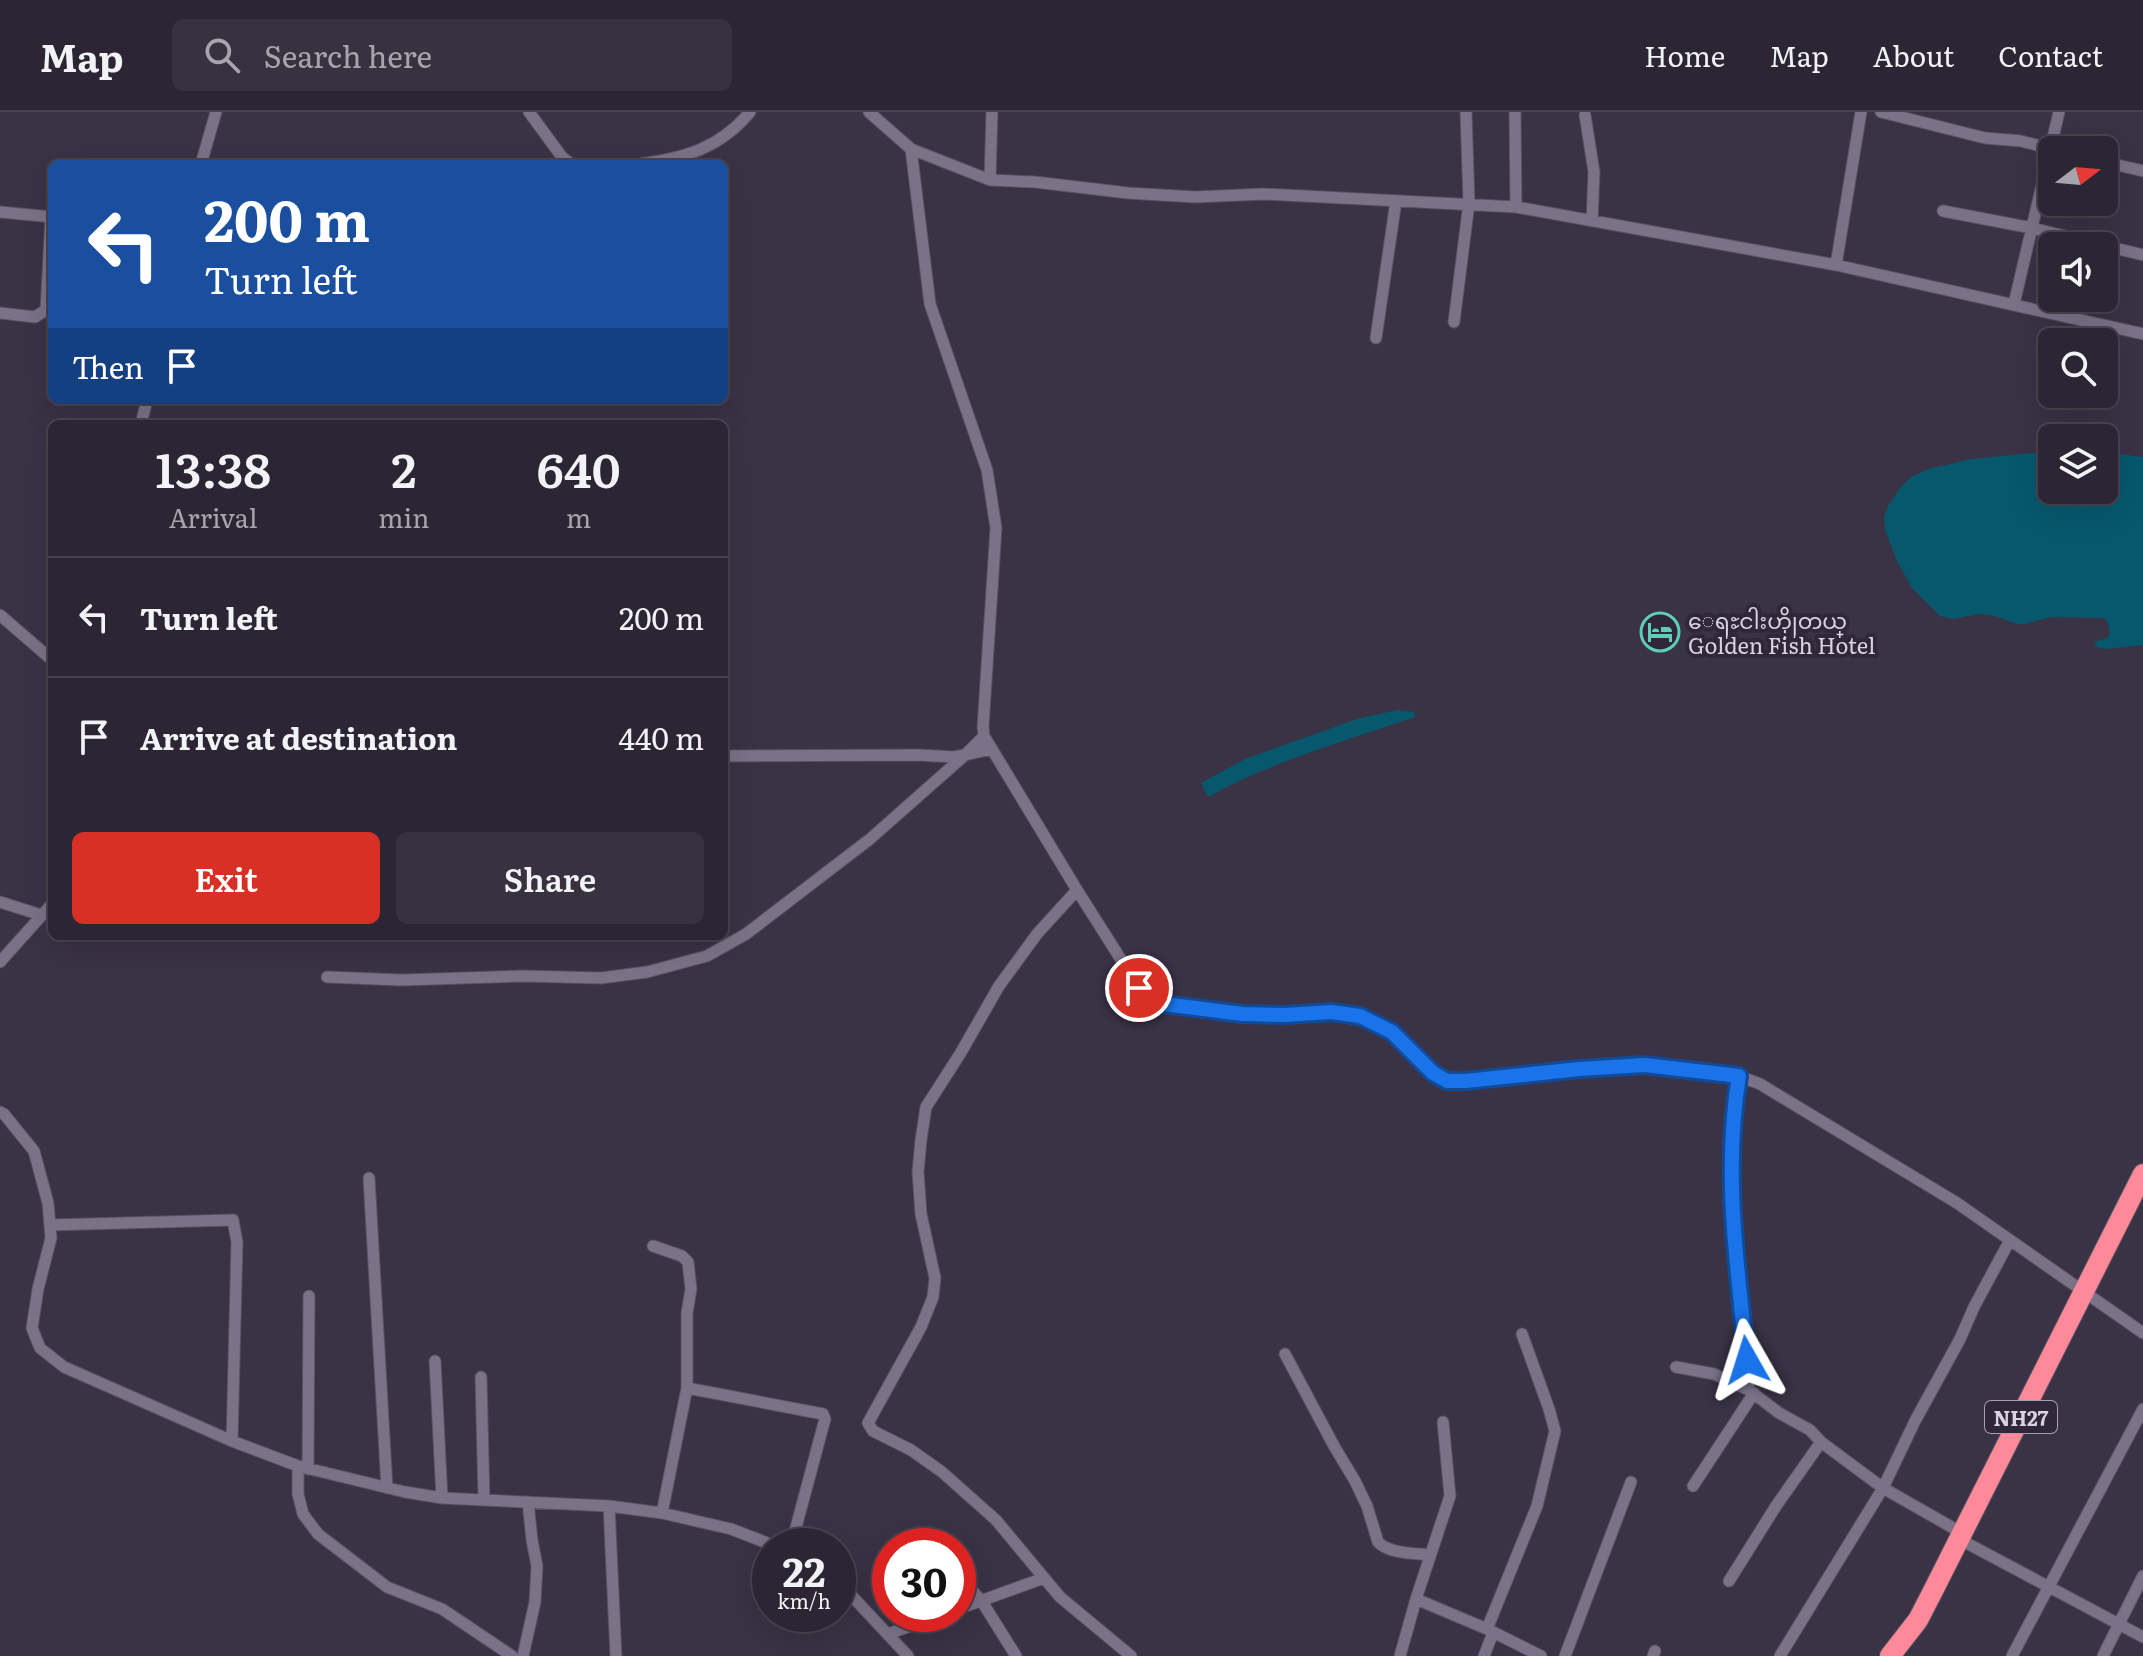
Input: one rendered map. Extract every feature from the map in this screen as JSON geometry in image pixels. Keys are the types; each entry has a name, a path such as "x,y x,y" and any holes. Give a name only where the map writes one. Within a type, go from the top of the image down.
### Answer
{"highway":[{"name":"NH27","path":"1890,1656 1918,1620 2140,1185"}],"street":[{"path":"202,160 216,112"},
{"path":"529,112 566,160"},
{"path":"669,160 714,144 740,125 750,112"},
{"path":"869,112 911,149 990,180 1195,197 1263,194 1516,207 1836,265 2143,334"},
{"path":"990,180 992,112"},
{"path":"1454,322 1469,203 1466,112"},
{"path":"1515,112 1516,207"},
{"path":"1836,265 1861,112"},
{"path":"1881,112 1985,138 2038,145"},
{"path":"2056,136 2059,112"},
{"path":"1585,115 1594,172 1592,221"},
{"path":"911,149 930,304 987,470 996,528 984,736 1139,988 1164,1004 1242,1014 1331,1012 1360,1016 1392,1032 1433,1073 1447,1081 1645,1065 1739,1076 1760,1084 1944,1195 2143,1333"},
{"path":"2118,165 2143,171"},
{"path":"1376,338 1396,201"},
{"path":"2014,304 2038,206"},
{"path":"1943,211 2032,228 2143,255"},
{"path":"0,212 48,217"},
{"path":"0,313 35,317 46,310 48,279"},
{"path":"0,615 48,657"},
{"path":"327,977 402,980 523,976 601,978 647,972 707,956 746,934 857,849 984,736"},
{"path":"728,756 954,757 992,749"},
{"path":"1077,890 1037,934 999,986 926,1107 918,1172 921,1214 935,1278 933,1297 921,1327 868,1423 873,1431 911,1450 942,1472 996,1520 1060,1597 1131,1656"},
{"path":"0,902 41,915"},
{"path":"0,962 48,908"},
{"path":"1693,1486 1752,1392 1732,1213 1734,1109 1739,1076"},
{"path":"0,1112 34,1151 48,1203 51,1238 32,1328 40,1348 64,1367 232,1441 303,1467 387,1488 442,1498 609,1506 662,1513 731,1529 752,1537"},
{"path":"369,1178 387,1488"},
{"path":"50,1225 233,1220 237,1242 232,1441"},
{"path":"1780,1656 1883,1488 2010,1240"},
{"path":"653,1246 682,1256 688,1262 691,1289 687,1313 687,1388 662,1513"},
{"path":"309,1296 303,1467 298,1494 303,1514 318,1534 387,1587 442,1609 512,1656"},
{"path":"1484,1656 1490,1631 1537,1506 1555,1431 1522,1334"},
{"path":"1285,1354 1355,1481 1367,1506 1378,1542 1388,1549 1430,1555"},
{"path":"435,1361 442,1498"},
{"path":"1676,1367 1714,1374 1752,1392 1779,1413 1810,1430 1821,1442 1883,1488 1961,1536 2143,1637"},
{"path":"481,1377 484,1500"},
{"path":"687,1388 823,1414 825,1419 796,1528"},
{"path":"2012,1656 2143,1409"},
{"path":"1400,1656 1450,1496 1443,1422"},
{"path":"1729,1581 1821,1442"},
{"path":"1565,1656 1631,1482"},
{"path":"523,1656 535,1602 537,1566 528,1502"},
{"path":"609,1506 616,1656"},
{"path":"2103,1656 2143,1576"},
{"path":"976,1602 1044,1578"},
{"path":"976,1595 1016,1656"},
{"path":"1416,1599 1541,1656"},
{"path":"856,1600 908,1656"},
{"path":"888,1634 894,1632"}],"water":[{"path":"2038,452 2038,504 2118,504 2118,454 2143,457 2143,645 2097,647 2094,642 2110,634 2104,618 2051,617 2017,624 1979,614 1953,619 1940,616 1912,588 1885,530 1884,517 1888,506 1911,477 1928,469 1972,459"},
{"path":"1398,710 1414,712 1415,717 1284,762 1208,797 1201,783 1245,759 1360,718"}],"place":[{"name":"ေရႊငါးဟိုုတယ္ Golden Fish Hotel","path":"1660,632"}],"route":[{"path":"1139,988 1164,1004 1242,1014 1331,1012 1360,1016 1392,1032 1433,1073 1447,1081 1645,1065 1739,1076 1734,1109 1732,1213 1747,1360"}]}
